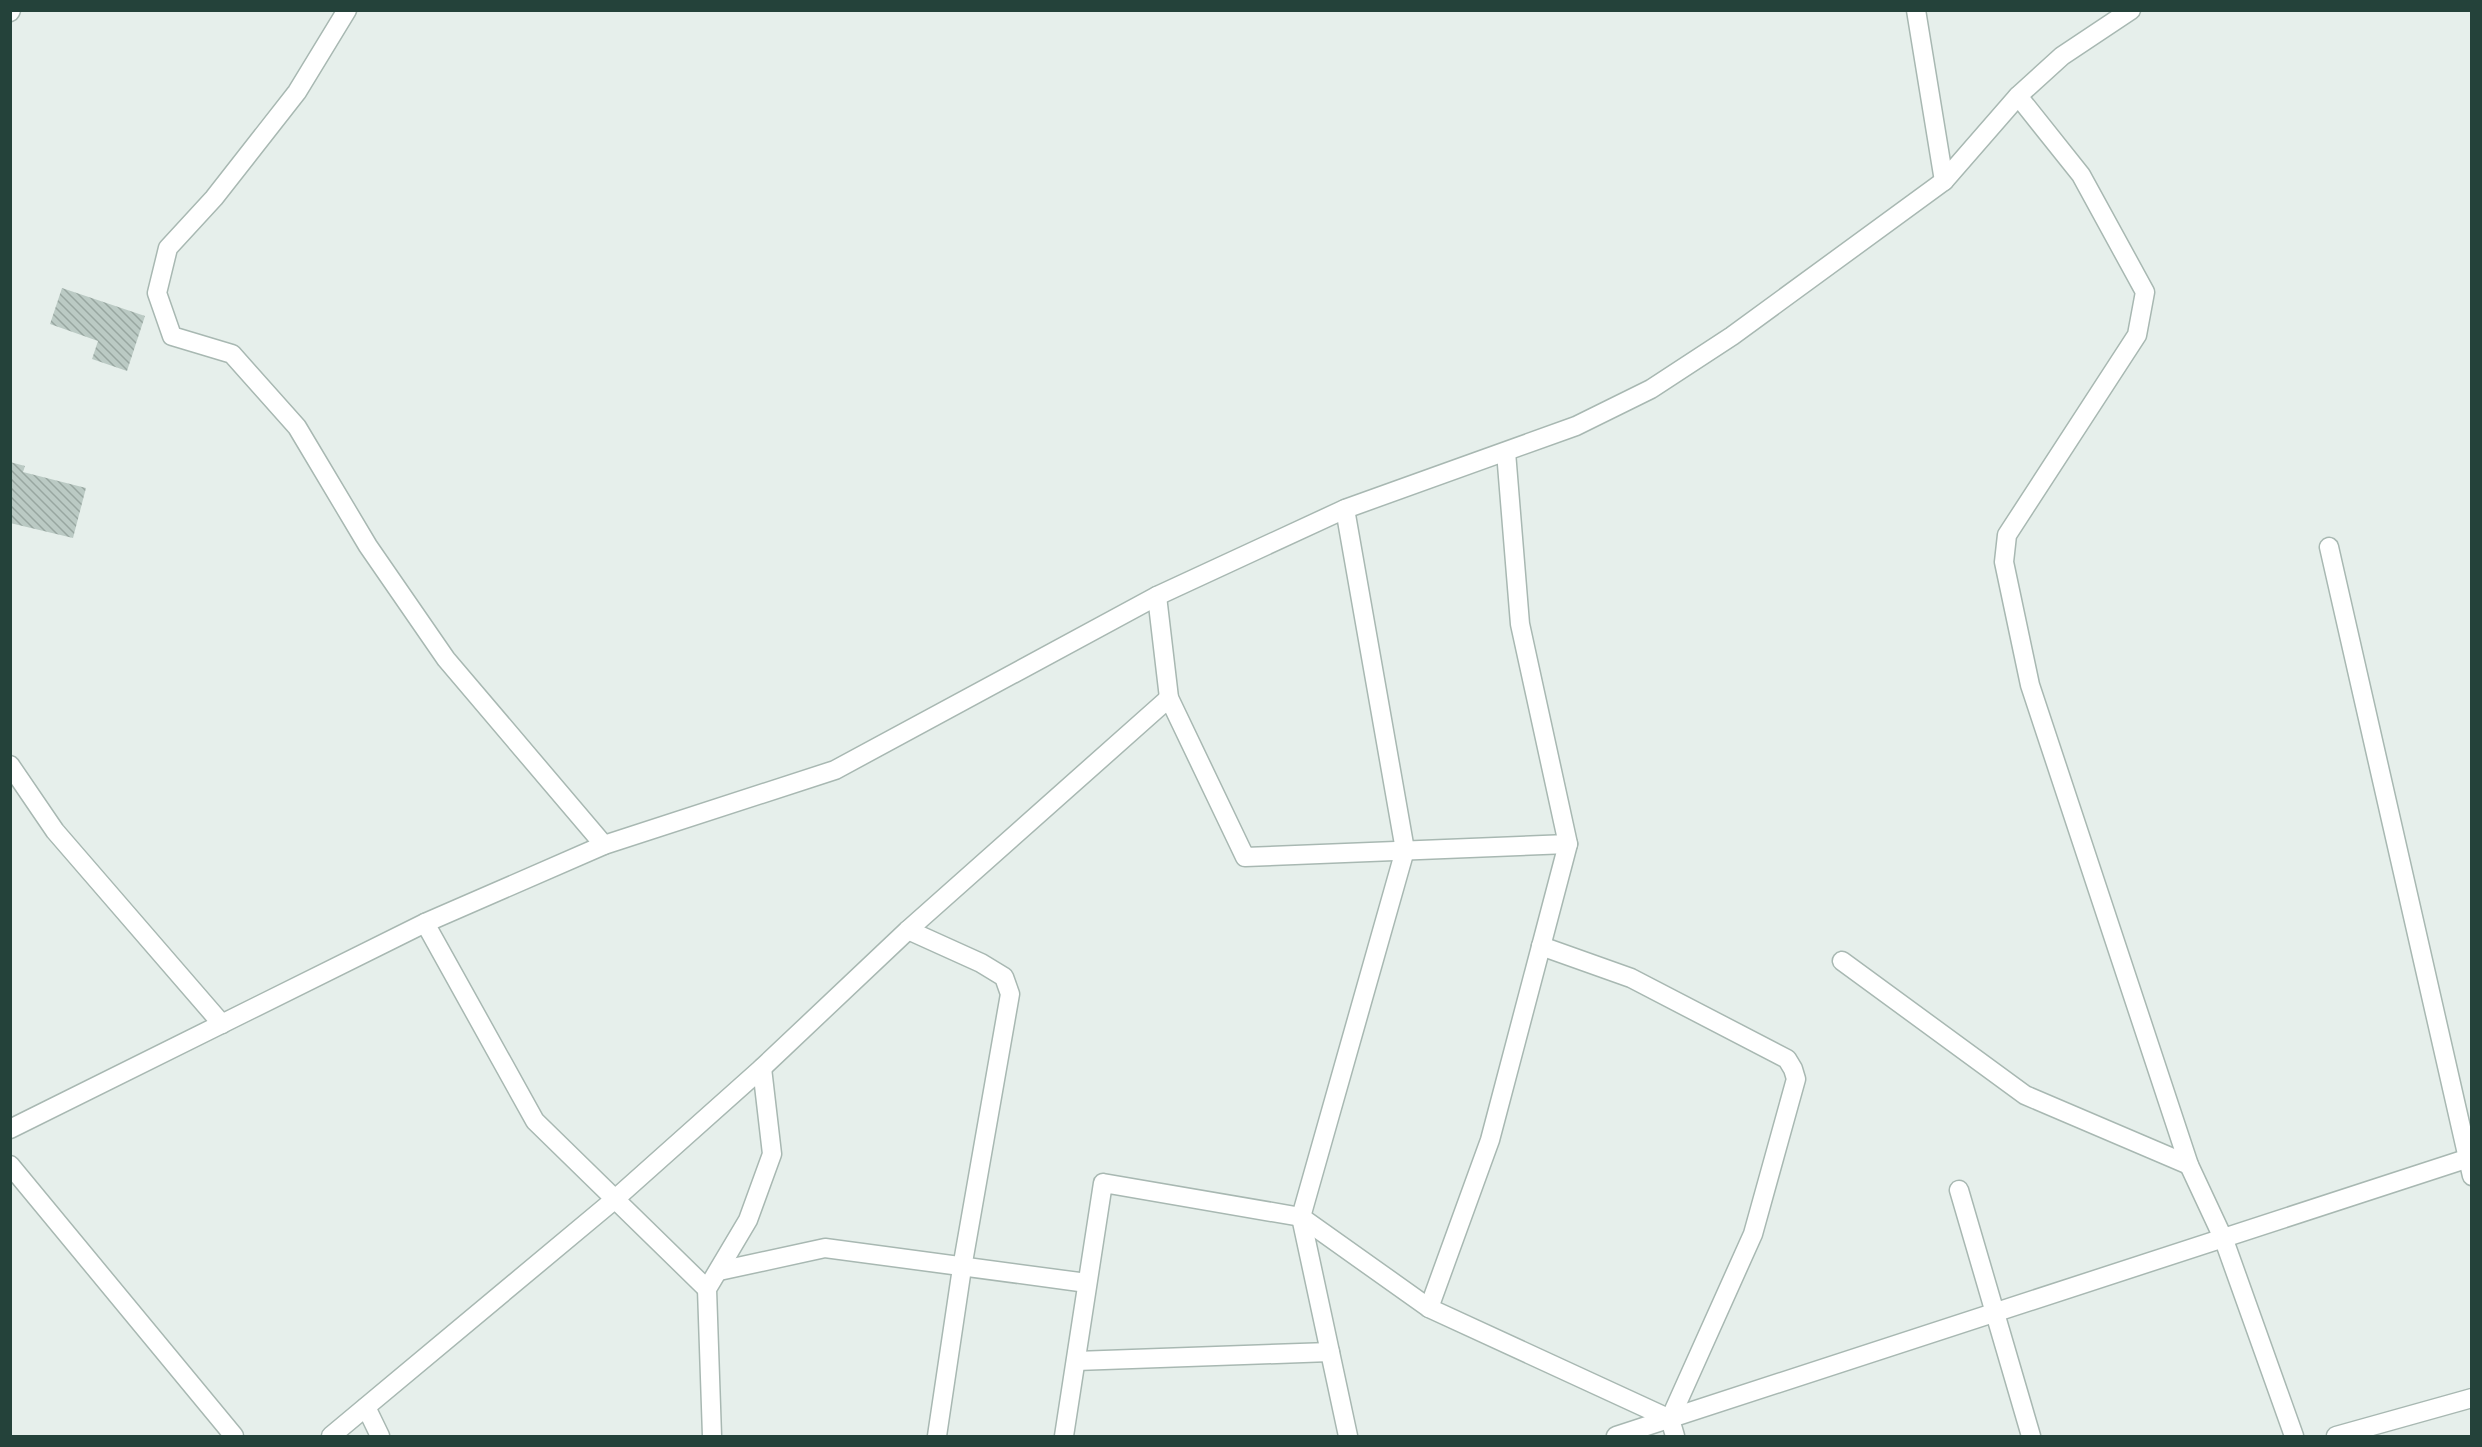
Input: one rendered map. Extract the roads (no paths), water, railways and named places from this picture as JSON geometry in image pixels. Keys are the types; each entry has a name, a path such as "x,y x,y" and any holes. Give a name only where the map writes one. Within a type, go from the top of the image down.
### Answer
{"street":[{"path":"347,10 297,92 214,198 168,248 157,293 172,336 232,354 297,427 368,546 446,659 604,845"},
{"path":"1916,10 1944,181"},
{"path":"10,1129 425,923 604,845 835,770 1157,596 1345,509 1576,426 1651,389 1732,336 1944,181 2018,96 2062,56 2131,10"},
{"path":"2018,96 2081,175 2145,292 2137,335 2007,535 2004,562 2030,685 2189,1165 2224,1240 2294,1437"},
{"path":"1429,1308 1490,1140 1568,844 1520,624 1506,452"},
{"path":"1345,509 1405,850 1301,1217 1348,1437"},
{"path":"1616,1437 1672,1428 1995,1312 2470,1164 2329,547"},
{"path":"1157,596 1169,698 1245,857 1568,844"},
{"path":"331,1437 614,1200 762,1068 908,930 1169,698"},
{"path":"10,765 54,831 222,1024"},
{"path":"425,923 535,1121 707,1288"},
{"path":"908,930 981,963 1004,977 1011,994 962,1268 937,1437"},
{"path":"1541,946 1631,978 1787,1059 1796,1079 1753,1233 1672,1428"},
{"path":"1842,961 2025,1095 2189,1165"},
{"path":"712,1437 707,1288 748,1220 772,1154 762,1068"},
{"path":"10,1166 234,1437"},
{"path":"1064,1437 1103,1183 1301,1217 1429,1308 1672,1428"},
{"path":"1959,1190 2031,1437"},
{"path":"719,1271 825,1248 1087,1283"},
{"path":"1076,1361 1330,1352"},
{"path":"2336,1437 2472,1398"},
{"path":"366,1407 380,1437"}]}
